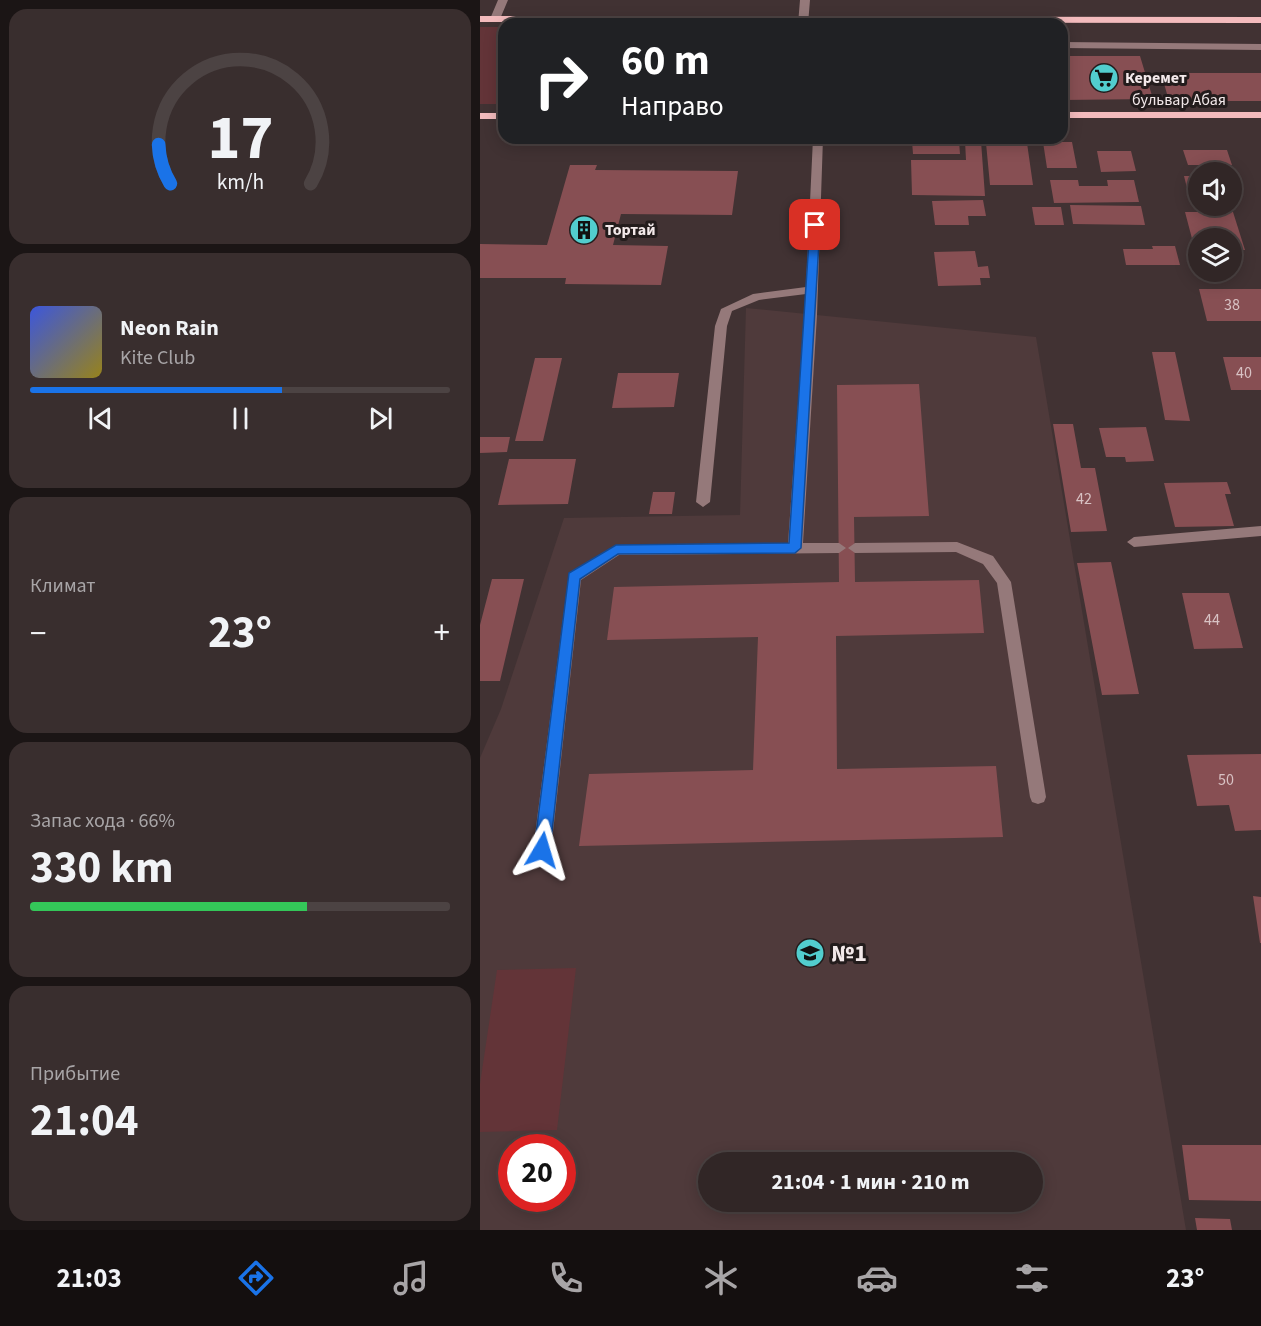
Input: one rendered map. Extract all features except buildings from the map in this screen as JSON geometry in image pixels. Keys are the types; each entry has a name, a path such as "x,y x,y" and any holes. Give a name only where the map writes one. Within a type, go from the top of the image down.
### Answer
{"main road":[{"path":"480,19 498,18"},
{"path":"1068,20 1261,20"},
{"name":"бульвар Абая","path":"1068,115 1261,115"},
{"path":"480,116 498,116"}],"lane":[{"path":"495,18 503,0"},
{"path":"803,18 805,0"},
{"path":"1068,45 1261,47"},
{"path":"795,548 812,290 818,144"},
{"path":"703,502 721,326 726,309 757,297 812,290"},
{"path":"1134,542 1261,531"},
{"path":"855,548 957,547 988,560 1004,582 1038,797"},
{"path":"542,850 574,577 616,550 838,548"}],"shaded area":[{"path":"480,27 498,27 498,104 480,104"},
{"name":"№1","path":"746,308 1036,337 1186,1230 480,1230 480,758 501,709 564,518 740,515"},
{"path":"576,968 557,1130 480,1132 480,1084 497,970"}],"place":[{"name":"Керемет","path":"1104,78"},
{"name":"Тортай","path":"584,230"},
{"name":"№1","path":"810,953"}],"route":[{"path":"542,850 574,577 616,550 795,548 812,303 815,225"}]}
